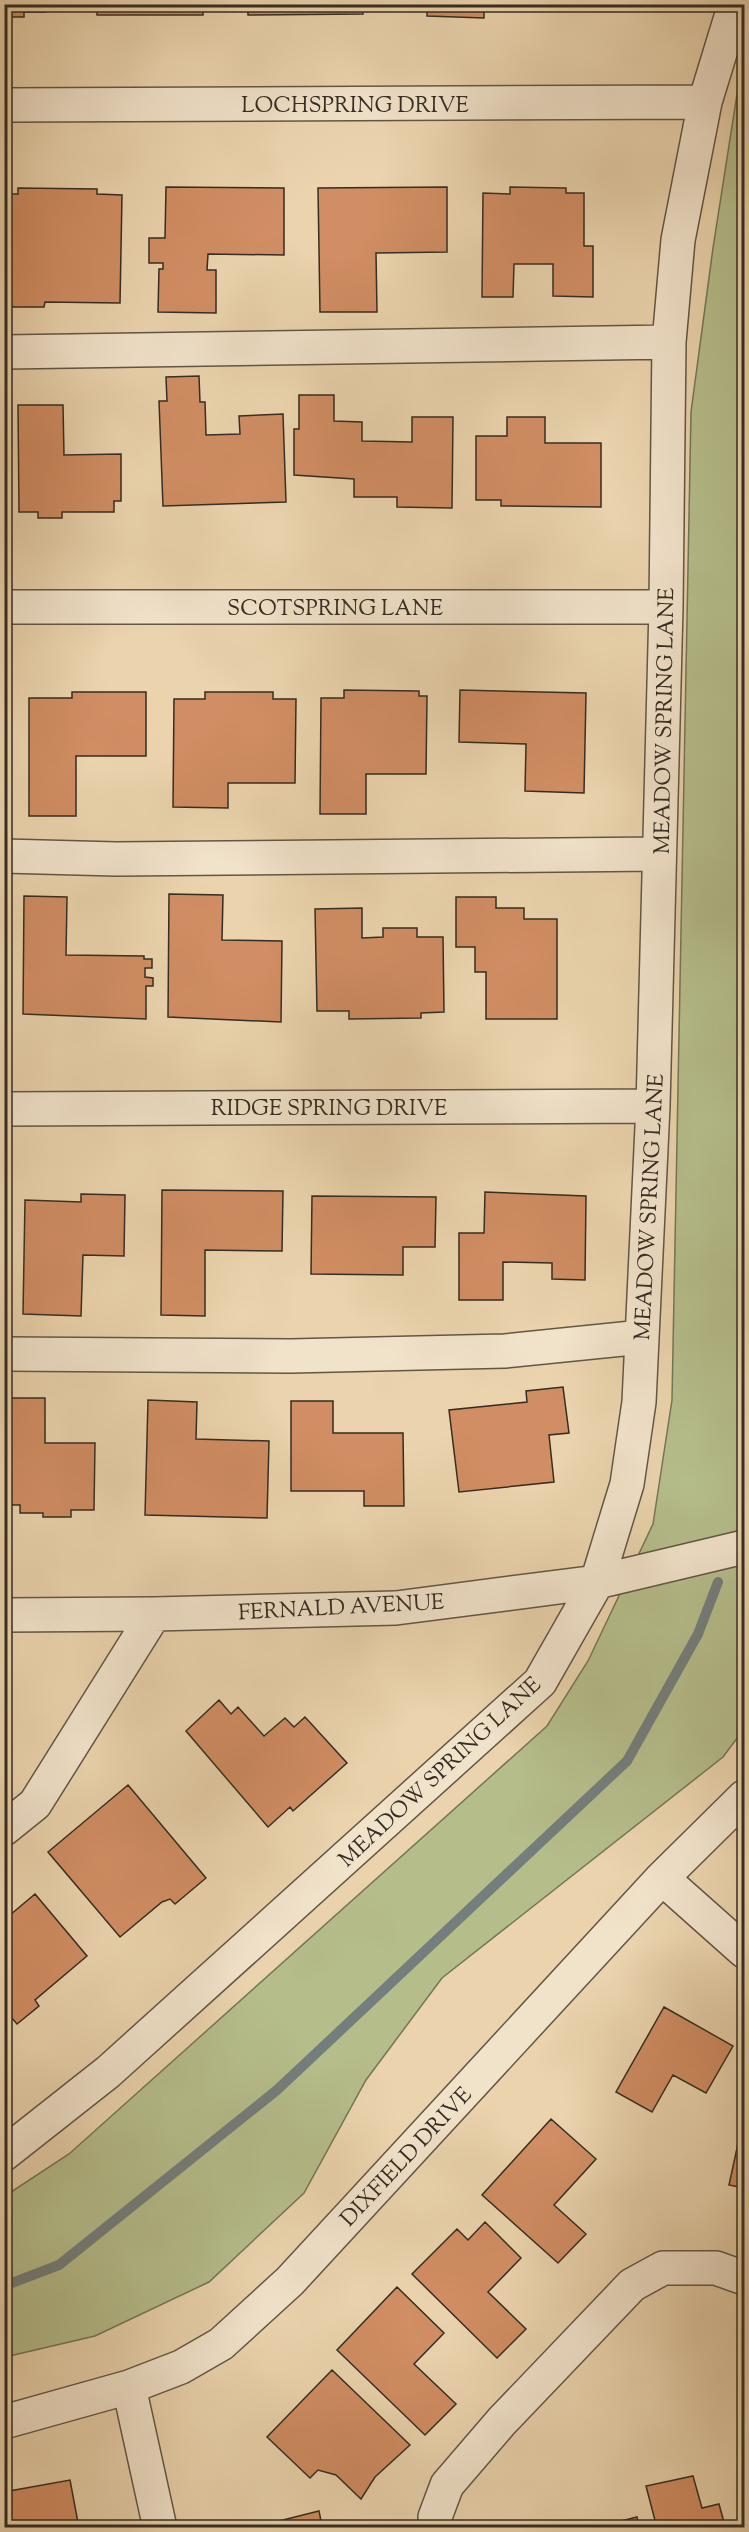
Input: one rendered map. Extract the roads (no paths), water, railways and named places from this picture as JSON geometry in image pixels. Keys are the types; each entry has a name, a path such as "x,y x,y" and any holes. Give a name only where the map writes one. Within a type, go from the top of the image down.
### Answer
{"street":[{"name":"MEADOW SPRING LANE","path":"4,2154 108,2072 540,1682 597,1582 627,1484 639,1402 653,1106 666,607 669,342 678,240 705,102 735,4"},
{"name":"LOCHSPRING DRIVE","path":"4,105 705,102"},
{"path":"4,352 669,342"},
{"name":"SCOTSPRING LANE","path":"4,607 666,607"},
{"path":"4,856 116,859 659,854"},
{"name":"RIDGE SPRING DRIVE","path":"4,1108 653,1106"},
{"path":"4,1354 291,1356 506,1351 642,1336"},
{"name":"FERNALD AVENUE","path":"4,1615 396,1608 597,1582 744,1547"},
{"path":"4,1830 35,1804 154,1614"},
{"name":"DIXFIELD DRIVE","path":"4,2422 129,2387 181,2367 221,2344 290,2281 662,1878 744,1797"},
{"path":"662,1878 744,1951"},
{"path":"436,2528 435,2517 447,2485 502,2421 632,2285 663,2268 716,2268 744,2278"},
{"path":"129,2387 160,2528"}],"waterway":[{"path":"4,2286 59,2265 277,2090 627,1761 698,1634 718,1582"}]}
